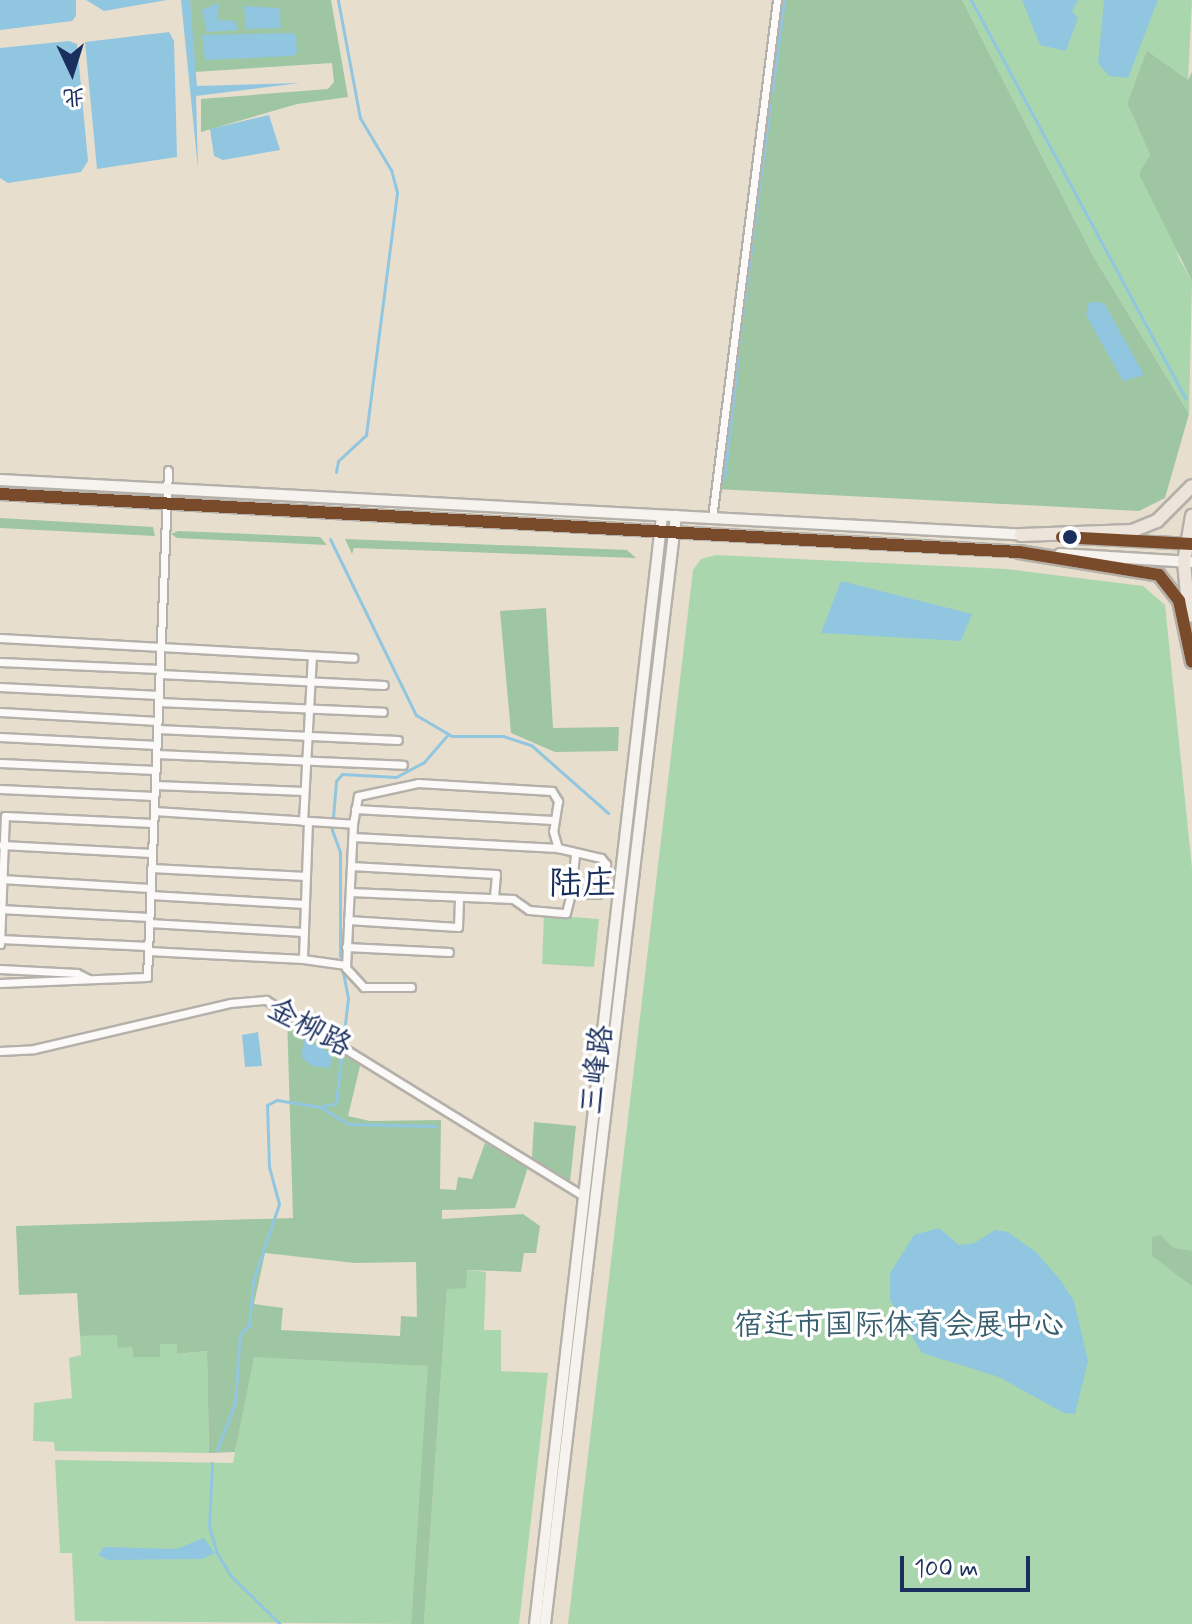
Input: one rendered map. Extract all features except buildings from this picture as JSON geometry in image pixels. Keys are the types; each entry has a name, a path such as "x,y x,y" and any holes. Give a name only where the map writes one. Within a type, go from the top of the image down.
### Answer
{"main road":[{"path":"0,480 1189,544"},
{"path":"1021,535 1132,531 1157,521 1192,486"},
{"path":"0,494 1188,562"},
{"name":"三峰路","path":"545,1624 628,869 662,516"},
{"name":"三峰路","path":"535,1624 583,1196 676,516"},
{"path":"1192,516 1188,562 1192,645"},
{"path":"1019,552 1159,575 1179,601 1192,662"}],"street":[{"path":"712,518 777,0"},
{"path":"0,983 147,977 168,470"},
{"path":"0,638 353,658"},
{"path":"303,959 306,876 304,791 312,656"},
{"path":"0,662 384,685"},
{"path":"0,687 383,712"},
{"path":"0,712 398,740"},
{"path":"0,737 403,765"},
{"path":"0,763 156,770"},
{"path":"411,987 364,987 346,965 353,824 355,809 364,794 433,784 552,791 558,801 553,820 558,848"},
{"path":"155,785 304,791"},
{"path":"0,789 154,796"},
{"path":"355,809 553,820"},
{"path":"154,811 353,824"},
{"path":"153,823 3,816 0,941 148,948 346,965"},
{"path":"353,837 558,848 575,855 601,858 605,872 598,894 571,893"},
{"path":"2,845 152,853"},
{"path":"350,892 517,900 529,910 566,913 575,855"},
{"path":"351,866 496,874 494,898"},
{"path":"151,868 306,876"},
{"path":"605,872 628,869"},
{"path":"1,879 305,904"},
{"path":"348,920 458,927 459,897"},
{"path":"1,909 304,932"},
{"path":"346,947 449,952"},
{"path":"0,969 77,973 89,979"},
{"name":"金柳路","path":"0,1051 34,1049 262,1000 345,1046 583,1196"}],"green space":[{"path":"190,0 331,0 348,97 297,104 201,132 201,99 328,89 334,82 332,63 194,72"},
{"path":"778,0 962,0 1092,254 1189,414 1165,498 1139,511 716,489"},
{"path":"962,0 1192,0 1188,81 1135,82 1127,103 1150,155 1179,258 1192,281 1189,414 1092,254"},
{"path":"1147,51 1188,80 1192,72 1192,281 1139,174 1150,155 1127,103"},
{"path":"0,518 153,527 155,536 0,528"},
{"path":"178,531 320,537 327,545 177,538 171,534"},
{"path":"345,539 627,550 636,558 354,548 352,554"},
{"name":"宿迁市国际体育会展中心","path":"716,555 1006,569 1143,586 1165,605 1192,868 1192,1624 568,1624 693,570 701,559"},
{"path":"546,608 553,728 619,727 618,751 555,752 511,733 500,611"},
{"path":"544,915 599,919 594,967 542,964"},
{"path":"287,1015 361,1062 348,1116 370,1121 441,1120 440,1189 456,1190 458,1177 472,1179 485,1143 528,1167 515,1208 442,1210 442,1219 523,1214 540,1226 536,1253 524,1253 521,1272 467,1270 466,1288 447,1289 424,1624 411,1624 428,1366 254,1357 235,1452 209,1453 207,1351 177,1354 177,1344 160,1344 160,1357 133,1357 132,1347 118,1348 117,1335 80,1336 77,1293 19,1295 16,1226 293,1218","holes":["265,1253 355,1263 416,1262 417,1317 401,1316 400,1336 281,1330 283,1308 254,1304"]},
{"path":"534,1122 576,1126 570,1182 532,1158"},
{"path":"1161,1235 1173,1248 1192,1251 1192,1286 1152,1256 1152,1237"},
{"path":"467,1270 486,1272 484,1330 501,1330 501,1371 548,1373 519,1624 424,1624 447,1288"},
{"path":"118,1334 132,1347 133,1356 159,1344 178,1344 178,1354 207,1351 209,1453 55,1451 54,1442 33,1441 34,1403 72,1398 69,1358 81,1355 80,1336"},
{"path":"253,1357 429,1366 411,1624 75,1621 72,1553 60,1553 55,1460 233,1463"}],"water":[{"path":"0,0 76,0 76,16 72,21 0,30"},
{"path":"86,0 167,0 104,11"},
{"path":"181,0 190,0 197,86 300,83 196,96 198,169"},
{"path":"1022,0 1078,0 1072,11 1078,18 1066,51 1040,45"},
{"path":"1104,0 1158,0 1128,78 1109,76 1098,63"},
{"path":"219,3 217,20 235,21 238,30 207,32 202,10"},
{"path":"244,6 279,8 281,28 246,29"},
{"path":"169,32 174,41 177,157 97,169 85,42"},
{"path":"202,35 296,35 297,53 292,56 205,60"},
{"path":"69,41 77,44 88,161 81,172 8,183 0,178 0,48"},
{"path":"269,115 280,150 223,160 214,156 210,129"},
{"path":"1089,302 1104,303 1144,375 1123,381 1086,315"},
{"path":"841,581 972,614 961,641 821,633"},
{"path":"258,1032 262,1066 245,1067 242,1035"},
{"path":"304,1039 332,1054 330,1068 312,1066 301,1057"},
{"path":"939,1228 959,1245 974,1243 995,1230 1008,1232 1037,1253 1061,1281 1074,1301 1088,1361 1075,1414 1064,1413 999,1377 922,1353 890,1300 890,1273 914,1235"},
{"path":"204,1538 215,1553 202,1559 108,1560 98,1555 104,1547 176,1549"}],"waterway":[{"path":"336,472 338,461 366,435 397,192 391,170 360,118 338,0"},
{"path":"772,92 784,0"},
{"path":"971,0 1185,398"},
{"path":"739,343 770,105"},
{"path":"724,480 738,357"},
{"path":"330,539 416,715 452,736 503,736 531,745 608,813"},
{"path":"340,956 340,852 332,830 336,781 342,774 396,777 424,762 447,736"},
{"path":"217,1450 235,1403 240,1334 249,1325 253,1281 279,1204 269,1167 267,1105 277,1100 320,1107 336,1103 348,998 342,968"},
{"path":"320,1107 348,1124 435,1126"},
{"path":"212,1463 209,1527 217,1553 230,1575 280,1624"}],"transit line":[{"path":"0,494 1019,552 1159,575 1179,601 1192,662"},
{"path":"1062,537 1192,544"}],"district":[{"name":"陆庄","path":"582,885"}]}
